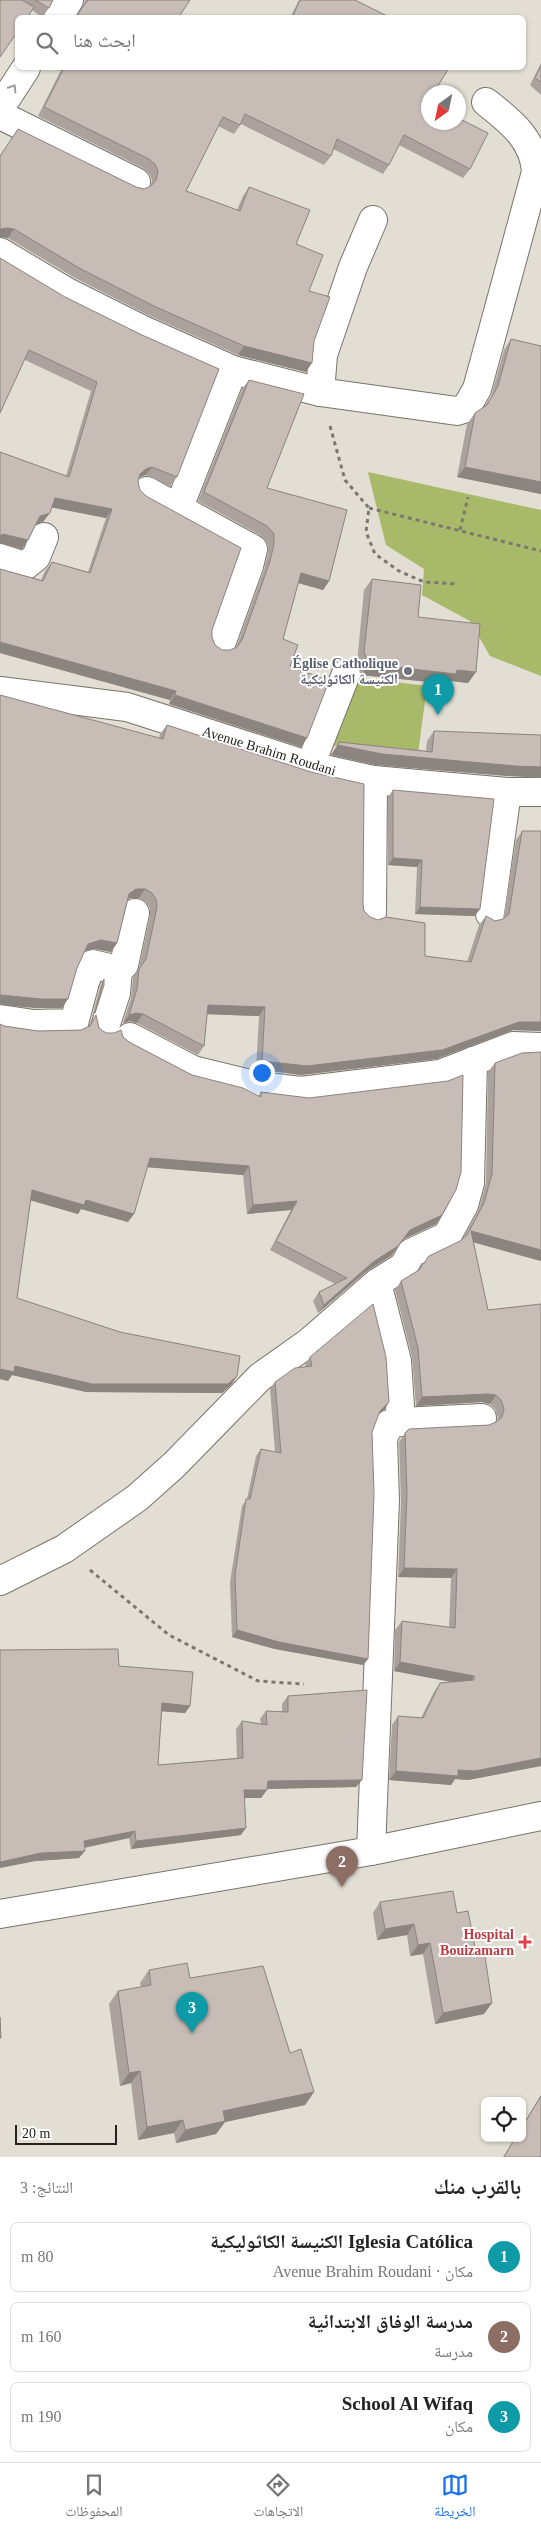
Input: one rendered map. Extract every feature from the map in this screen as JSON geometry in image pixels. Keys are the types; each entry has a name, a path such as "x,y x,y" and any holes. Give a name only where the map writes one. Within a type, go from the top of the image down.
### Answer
{"street":[{"path":"60,15 69,0"},
{"path":"0,108 25,70"},
{"path":"0,252 67,292 143,330 233,370 320,392 457,411 466,408 477,389 536,172 536,159 518,128 486,102"},
{"path":"0,115 136,182"},
{"path":"320,392 323,355 353,267 373,220"},
{"path":"179,507 233,370"},
{"path":"147,492 179,507 253,549 249,566 221,644"},
{"path":"0,558 26,566 36,557 44,537"},
{"path":"310,766 346,674"},
{"name":"Avenue Brahim Roudani","path":"0,691 127,707 310,766 373,780 507,792 541,792"},
{"path":"372,913 373,780"},
{"path":"490,914 507,792"},
{"path":"105,1027 116,993 118,970 124,965 135,913"},
{"path":"0,1019 34,1024 74,1023 92,964 118,970"},
{"path":"130,1037 193,1070 258,1086 301,1091 440,1074 513,1046 541,1047"},
{"path":"0,1581 64,1549 137,1498 174,1465 260,1378 308,1343 377,1283 404,1266 411,1253 447,1236 464,1205 470,1183 473,1061"},
{"path":"377,1283 397,1361 401,1422"},
{"path":"372,1851 385,1500 383,1439 389,1424 482,1418"},
{"path":"0,1914 372,1851 541,1810"}],"path":[{"path":"320,392 345,480 369,508 541,550"},
{"path":"460,531 468,497"},
{"path":"369,508 366,532 375,554 399,571 424,582 458,584"},
{"path":"64,1549 169,1635 258,1681 304,1684"}],"green space":[{"path":"368,472 541,510 541,676 490,656 470,621 422,595 424,569 386,545"},
{"path":"354,677 427,686 418,754 327,745"}],"building":[{"path":"0,0 22,0 34,7 29,15 15,15 15,35 0,57"},
{"path":"35,0 53,0 49,8"},
{"path":"88,0 190,0 180,15 77,15"},
{"path":"300,0 355,0 385,15 293,15"},
{"path":"541,66 541,82 535,78"},
{"path":"63,70 448,70 438,85 421,85 421,130 466,130 466,122 488,133 470,169 404,135 389,165 337,139 331,156 245,114 240,125 223,117 186,191 240,211 249,187 310,210 296,244 323,255 309,291 330,297 314,341 312,363 244,346 156,307 81,269 14,229 0,229 0,156 18,129 136,187 144,189 151,186 156,180 158,172 155,164 149,159 44,107"},
{"path":"0,258 65,297 142,335 219,369 177,477 152,467 140,474 138,482 140,490 146,496 241,548 212,630 215,645 222,650 230,650 237,647 242,640 270,561 274,534 267,526 204,492 249,380 304,394 267,488 347,510 329,581 301,573 283,639 298,645 290,666 329,681 307,738 175,695 176,691 0,642 0,569 43,581 52,562 90,573 112,509 55,498 50,513 40,516 28,540 3,534 0,536 0,452 69,477 97,382 29,350 0,413"},
{"path":"511,339 541,346 541,482 465,467 475,413 487,405 498,386"},
{"path":"372,579 421,585 418,617 480,624 476,672 457,670 456,674 369,664 364,652"},
{"path":"0,695 163,739 167,725 311,772 364,784 364,911 370,917 378,920 386,917 425,923 425,956 471,962 486,916 495,921 503,919 509,914 522,831 541,831 541,1022 519,1022 442,1050 307,1066 262,1061 265,1007 208,1005 204,1046 143,1014 129,1015 137,989 139,969 146,959 157,907 156,899 152,893 145,889 136,889 129,894 117,943 101,940 88,944 77,968 68,999 0,996"},
{"path":"434,731 541,735 541,767 382,754 338,745 339,742 432,752"},
{"path":"393,790 494,799 480,909 420,907 422,860 393,858"},
{"path":"104,979 104,985 95,1013 103,982"},
{"path":"96,1015 99,1028 106,1033 114,1033 121,1030 123,1037 129,1042 192,1075 243,1088 261,1097 261,1092 309,1098 448,1081 463,1075 461,1172 456,1190 442,1215 410,1230 398,1246 373,1262 324,1305 319,1292 347,1278 276,1241 297,1201 253,1205 249,1166 150,1158 134,1214 86,1200 84,1205 32,1190 17,1298 120,1332 240,1356 237,1376 228,1384 92,1384 15,1366 14,1372 0,1369 0,1024 38,1031 81,1030 90,1026"},
{"path":"541,1052 541,1250 471,1231 488,1310 541,1304 541,1758 475,1771 458,1770 458,1776 396,1771 398,1716 423,1718 440,1683 474,1680 474,1676 400,1662 402,1621 455,1628 457,1569 404,1568 407,1493 405,1433 409,1429 489,1425 502,1417 504,1409 501,1400 496,1395 422,1397 418,1348 401,1281 419,1270 429,1256 460,1241 467,1235 484,1203 492,1174 495,1063 522,1053"},
{"path":"373,1304 386,1357 389,1402 380,1411 372,1432 374,1494 368,1659 279,1642 237,1630 235,1575 246,1499 250,1499 261,1449 281,1453 275,1382 295,1368 312,1366 310,1357"},
{"path":"118,1649 119,1666 193,1672 190,1706 162,1703 158,1765 243,1758 242,1721 267,1725 266,1711 288,1712 288,1696 367,1690 362,1780 268,1781 267,1790 244,1790 246,1828 136,1841 135,1831 84,1841 85,1851 41,1853 0,1862 0,1650"},
{"path":"453,1891 457,1913 468,1911 476,1952 484,1950 492,2003 443,2013 430,1943 418,1945 414,1924 385,1929 380,1902"},
{"path":"187,1963 190,1978 263,1966 290,2053 301,2049 314,2092 223,2111 225,2121 185,2130 183,2120 147,2127 140,2071 129,2073 118,1991 151,1985 149,1970"},
{"path":"541,2096 541,2157 504,2157 513,2142 526,2142 526,2120"}],"place":[{"name":"Église Catholique الكنيسة الكاثوليكية","path":"408,671"},
{"name":"Iglesia Católica الكنيسة الكاثوليكية","path":"438,715"},
{"name":"مدرسة الوفاق الابتدائية","path":"342,1887"},
{"name":"Hospital Bouizamarn","path":"525,1942"},
{"name":"School Al Wifaq","path":"192,2033"}]}
